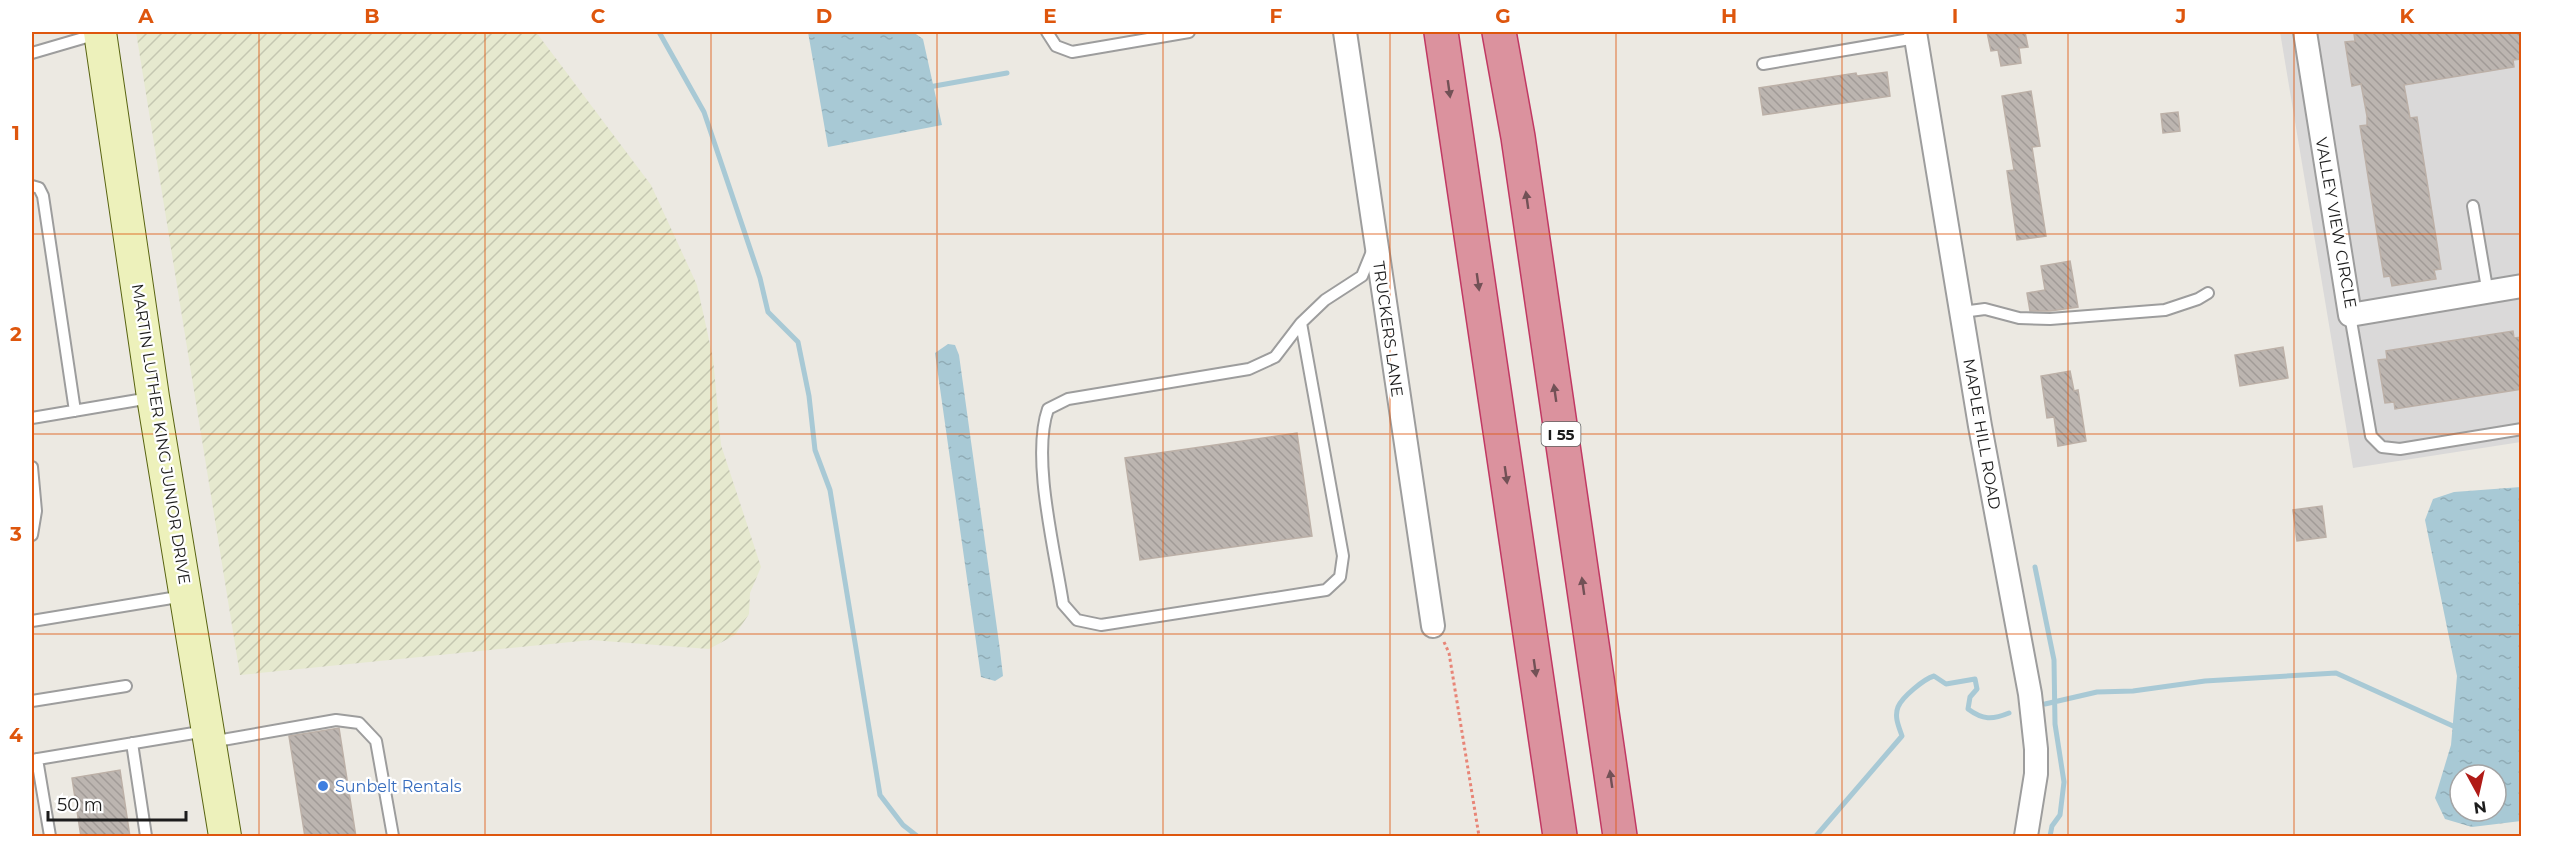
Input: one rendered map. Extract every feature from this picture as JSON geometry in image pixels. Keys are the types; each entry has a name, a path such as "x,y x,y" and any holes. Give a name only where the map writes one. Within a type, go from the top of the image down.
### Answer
{"highway":[{"path":"1441,32 1560,837"},
{"name":"I 55","path":"1501,37 1520,149 1620,837"}],"main road":[{"name":"MARTIN LUTHER KING JUNIOR DRIVE","path":"100,32 153,398 225,837"}],"street":[{"name":"TRUCKERS LANE","path":"1345,32 1433,626"},
{"name":"VALLEY VIEW CIRCLE","path":"2305,32 2350,315 2488,294 2522,286"},
{"name":"MAPLE HILL ROAD","path":"1915,35 2030,694 2036,749 2036,774 2026,837"}],"lane":[{"path":"32,53 100,32"},
{"path":"1047,32 1056,46 1072,52 1189,32"},
{"path":"1763,64 1915,35"},
{"path":"32,186 39,189 43,196 75,411"},
{"path":"2473,206 2488,294"},
{"path":"1302,323 1343,556 1340,578 1326,591 1101,625 1077,620 1063,604 1041,453 1043,422 1048,409 1068,399 1249,369 1275,357 1302,323 1325,300 1362,276 1376,243"},
{"path":"1962,312 1985,309 2019,318 2050,319 2165,310 2198,299 2208,293"},
{"path":"2350,315 2371,436 2382,447 2400,449 2522,429"},
{"path":"32,418 153,398"},
{"path":"32,467 36,511 32,535"},
{"path":"32,621 187,595"},
{"path":"32,702 126,686"},
{"path":"50,837 34,760 132,743 336,720 359,723 376,741 393,837"},
{"path":"132,743 146,837"}],"path":[{"path":"1433,626 1449,652 1479,837"}],"shaded area":[{"path":"2280,32 2521,32 2521,442 2353,468"}],"green space":[{"path":"136,32 536,32 651,185 697,285 713,358 721,445 761,567 750,593 749,614 735,635 709,649 591,640 240,675"}],"water":[{"path":"808,32 913,32 923,39 942,125 828,147"},
{"path":"948,344 955,345 959,355 1003,676 995,681 981,677 935,353"},
{"path":"2521,487 2521,821 2508,823 2508,763 2448,763 2448,820 2445,819 2435,798 2451,745 2457,676 2425,520 2433,499 2454,492"},
{"path":"2458,823 2505,823 2472,827"}],"building":[{"path":"1987,32 2025,32 2028,47 2019,48 2021,63 2001,66 1998,50 1991,51"},
{"path":"2520,32 2521,59 2513,60 2514,67 2404,85 2410,118 2417,117 2441,269 2434,270 2436,279 2392,286 2390,276 2384,277 2360,126 2367,125 2367,116 2361,84 2352,86 2345,42 2355,41 2354,34"},
{"path":"1887,72 1890,96 1763,115 1759,88 1856,73 1857,76"},
{"path":"2031,91 2040,146 2032,147 2046,236 2017,240 2007,171 2014,170 2002,96"},
{"path":"2178,112 2180,131 2163,133 2161,114"},
{"path":"2070,261 2078,307 2030,311 2027,293 2045,290 2041,266"},
{"path":"2513,331 2514,338 2522,337 2522,389 2395,409 2394,402 2385,403 2378,360 2387,359 2386,351"},
{"path":"2283,347 2288,378 2240,386 2235,355"},
{"path":"2070,371 2074,391 2078,390 2086,441 2058,446 2054,417 2047,418 2041,376"},
{"path":"1297,433 1312,536 1140,560 1125,458"},
{"path":"2322,506 2326,537 2297,541 2293,510"},
{"name":"Sunbelt Rentals","path":"339,728 356,837 305,837 289,736"},
{"path":"120,770 130,837 81,837 72,778"}],"waterway":[{"path":"659,32 704,112 760,278 768,312 798,342 809,396 815,450 830,490 880,795 903,825 917,836"},
{"path":"929,87 1007,73"},
{"path":"2035,567 2054,660 2055,724 2064,782 2060,815 2052,826 2050,836"},
{"path":"2045,704 2097,692 2133,691 2205,681 2336,673 2453,726"},
{"path":"1816,836 1902,736 1898,726 1898,707 1925,681 1934,676 1946,684 1975,679 1977,689 1970,697 1968,709 1988,718 2009,713"}],"place":[{"name":"Sunbelt Rentals","path":"323,786"}]}
